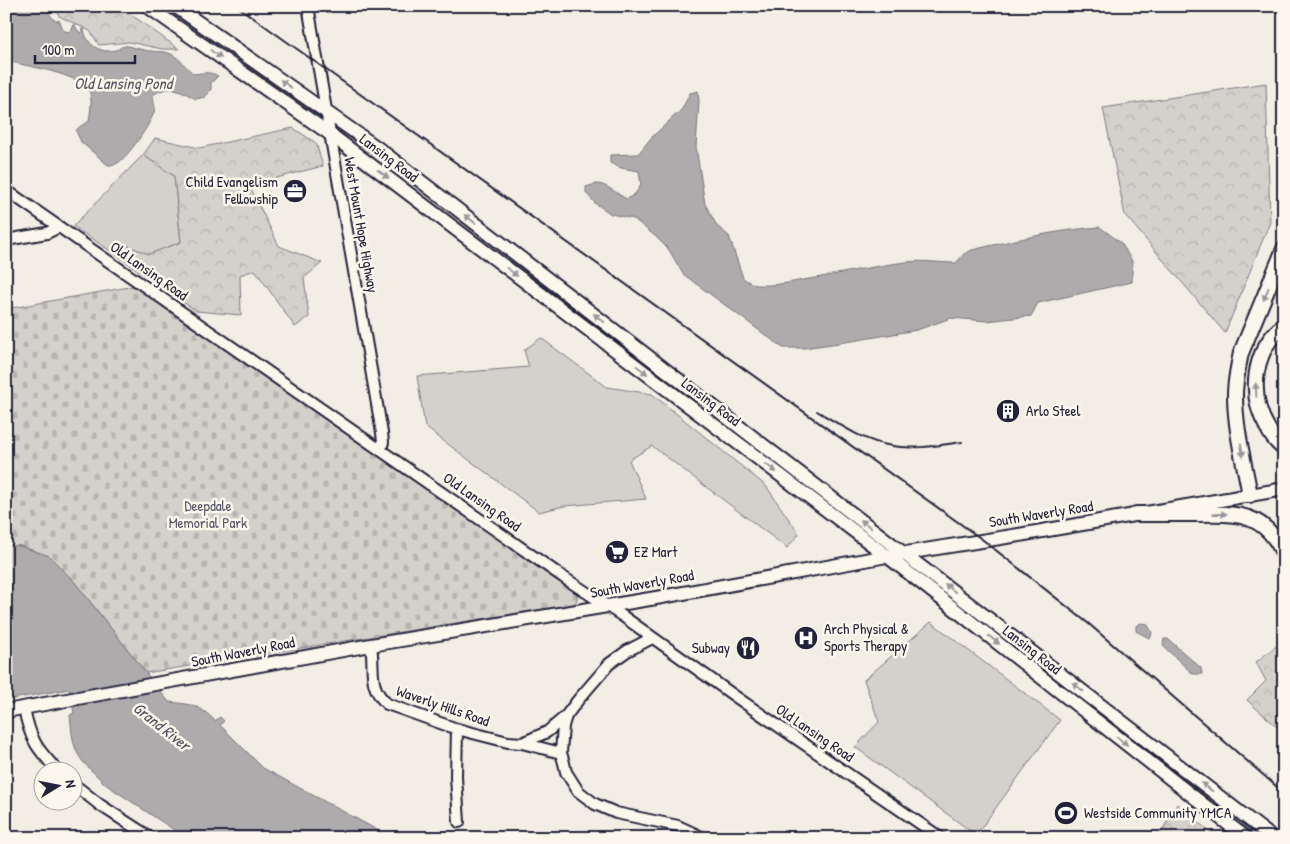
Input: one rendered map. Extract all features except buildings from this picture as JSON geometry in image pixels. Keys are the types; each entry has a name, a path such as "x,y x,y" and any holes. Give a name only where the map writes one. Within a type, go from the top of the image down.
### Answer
{"highway":[{"path":"1250,495 1236,415 1237,370 1241,354 1284,249"},
{"path":"1284,325 1278,330 1259,360 1255,385 1261,418 1272,436 1284,448"},
{"path":"1136,514 1227,514 1243,516 1260,524 1267,530 1277,541 1284,555"}],"main road":[{"name":"Lansing Road","path":"147,6 330,134 887,556 1246,838"},
{"name":"Lansing Road","path":"175,6 379,148 1273,838"},
{"name":"South Waverly Road","path":"6,711 371,645 1284,489"}],"street":[{"name":"West Mount Hope Highway","path":"308,6 382,433 383,442 381,449"},
{"name":"Old Lansing Road","path":"6,190 941,838"},
{"path":"6,240 49,232 59,227"},
{"path":"522,743 547,732 566,716 609,664 652,638"},
{"name":"Waverly Hills Road","path":"371,645 374,686 380,697 387,704 458,728 508,742 522,743 561,753"},
{"path":"24,708 28,729 38,749 50,762"},
{"path":"566,716 563,726 561,753 566,772 578,791 595,804 616,813 678,826 704,838"},
{"path":"458,728 456,777 459,822"},
{"path":"82,790 151,838"}],"green space":[{"path":"56,6 119,6 179,49 162,49 129,42 99,45 90,31 59,16"},
{"path":"1266,83 1270,222 1225,333 1125,215 1103,108"},
{"path":"293,128 316,143 323,166 249,185 279,246 322,263 304,278 309,317 295,327 255,270 240,275 241,315 196,311 115,254 123,244 149,254 181,242 174,176 143,155 155,138 199,148"},
{"path":"143,155 174,176 181,242 149,255 123,244 115,254 73,226"},
{"name":"Deepdale Memorial Park","path":"134,286 576,592 577,598 575,603 146,673 73,580 49,556 20,546 6,545 6,309"},
{"path":"541,338 607,387 652,394 766,486 799,534 787,548 652,446 629,460 646,499 564,506 539,512 425,427 417,376 529,367 524,350"},
{"path":"931,622 1060,720 976,835 855,747 879,722 864,680"},
{"path":"1284,640 1284,733 1247,700 1266,681 1256,662"},
{"path":"1177,804 1217,838 1158,838"}],"water":[{"name":"Old Lansing Pond","path":"6,6 45,6 54,20 60,21 63,30 68,32 72,30 74,24 81,33 82,29 84,29 91,43 99,49 109,51 126,46 147,51 166,52 177,58 194,74 209,73 218,76 211,83 211,89 205,97 196,99 176,89 166,89 154,94 155,109 145,130 133,148 121,161 108,165 81,142 76,131 89,121 91,98 89,91 74,79 63,75 6,61"},
{"path":"698,91 696,147 705,204 717,226 729,236 743,278 751,283 757,285 780,284 906,262 956,263 964,254 972,250 1052,233 1100,227 1121,243 1132,261 1132,282 1038,303 1031,316 987,321 951,318 917,330 804,348 783,348 683,274 669,250 634,219 611,214 595,203 586,193 586,187 598,184 627,199 635,194 641,185 639,171 621,168 610,163 610,155 638,154 651,138 682,109 690,93"},
{"name":"Grand River","path":"6,545 20,546 49,556 73,580 169,702 199,708 215,721 220,717 224,721 220,725 263,768 392,838 186,838 105,784 77,753 72,735 70,715 74,713 69,689 6,700"},
{"path":"1141,623 1147,624 1152,632 1151,637 1149,638 1136,631 1136,626"},
{"path":"1164,639 1168,639 1201,668 1202,674 1193,674 1163,646"}],"railway":[{"path":"237,6 983,540 1089,624 1284,793"},
{"path":"817,411 853,432 882,444 918,447 962,442"}],"place":[{"name":"Child Evangelism Fellowship","path":"295,191"},
{"name":"Arlo Steel","path":"1008,411"},
{"name":"EZ Mart","path":"617,552"},
{"name":"Arch Physical & Sports Therapy","path":"806,638"},
{"name":"Subway","path":"748,648"},
{"name":"Westside Community YMCA","path":"1066,813"}]}
